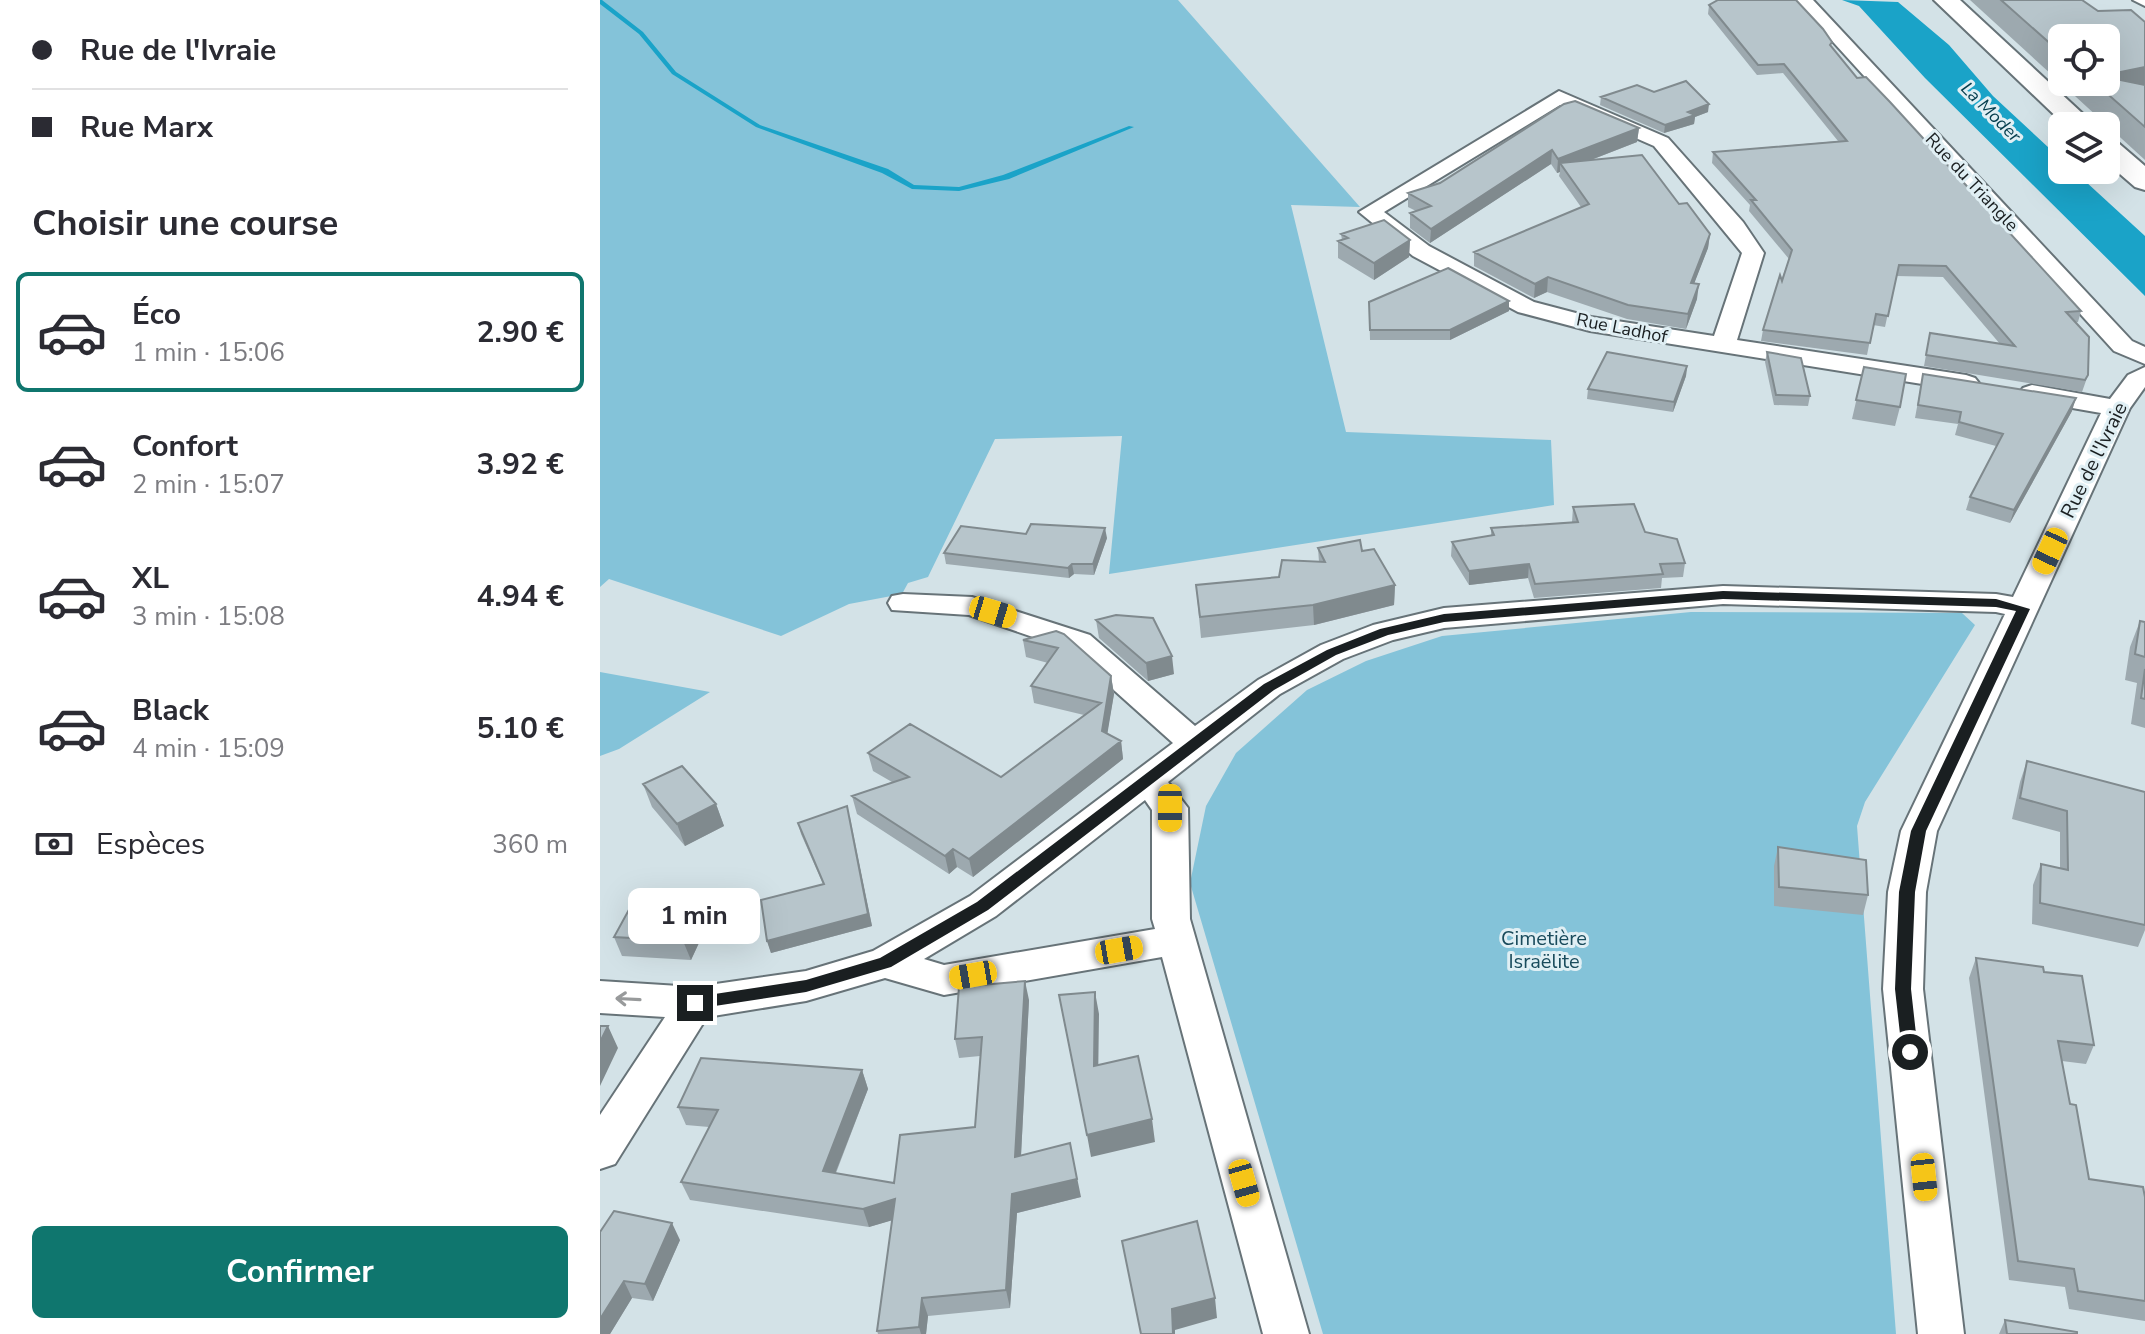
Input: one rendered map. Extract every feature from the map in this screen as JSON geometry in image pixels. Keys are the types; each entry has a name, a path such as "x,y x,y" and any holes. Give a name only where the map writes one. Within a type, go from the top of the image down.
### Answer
{"main road":[{"path":"1946,0 2067,112"},
{"path":"2120,159 2145,181"}],"street":[{"name":"Rue du Triangle","path":"1804,0 2123,346 2145,356"},
{"name":"Rue Ladhof","path":"1723,346 1753,253 1735,227 1661,142 1559,97 1370,212 1421,251 1526,307 1590,324 1723,346 2117,408"},
{"name":"Rue de l'Ivraie","path":"1941,1334 1903,989 1907,892 1919,831 2117,408 2137,380 2145,375"},
{"path":"600,997 695,1003 806,986 885,963 983,906 1269,687 1332,652 1384,632 1444,618 1723,595 1996,603 2024,609"},
{"path":"903,603 972,606 1079,642 1193,743"},
{"path":"1147,779 1170,808 1171,919 1286,1334"},
{"path":"885,963 944,980 1177,940"},
{"path":"600,1151 695,1003"}],"green space":[{"path":"600,0 1178,0 1360,207 1291,205 1346,432 1551,440 1554,505 1109,574 1122,436 995,439 928,577 908,583 902,594 849,604 781,636 609,579 600,587"},
{"name":"Cimetière Israëlite","path":"1691,612 1962,613 1975,625 1865,802 1857,826 1896,1334 1323,1334 1190,883 1206,806 1236,753 1307,690 1366,661 1442,636"},
{"path":"600,672 710,692 619,749 600,756"}],"water":[{"name":"La Moder","path":"1842,0 1898,2 1949,45 1993,96 2048,147 2048,184 2088,184 2145,236 2145,296 1925,78 1859,6"}],"building":[{"path":"1718,0 1796,0 1823,29 1832,42 1830,45 1857,78 1866,77 2081,311 2066,312 2089,337 2088,375 2085,380 1926,355 1930,333 2015,346 1946,266 1899,265 1888,316 1876,314 1870,343 1763,330 1780,275 1782,281 1792,250 1751,200 1756,200 1713,152 1847,141 1784,64 1758,65 1709,5"},
{"path":"2001,0 2082,0 2098,11 2131,10 2145,22 2145,67 2120,72 2120,24 2048,24 2048,42"},
{"path":"2120,80 2145,85 2145,127 2110,96 2120,96"},
{"path":"1686,81 1709,104 1688,112 1695,115 1665,125 1601,97 1637,85 1654,92"},
{"path":"1575,101 1639,128 1558,159 1552,150 1431,229 1410,213 1431,206 1408,193 1440,183 1564,104"},
{"path":"1642,155 1679,204 1687,203 1710,234 1691,283 1699,284 1688,314 1628,305 1548,277 1535,284 1474,252 1589,204 1560,163"},
{"path":"1384,220 1410,240 1374,263 1338,241 1348,238 1341,234"},
{"path":"1448,268 1509,301 1450,330 1370,330 1369,302"},
{"path":"1607,352 1687,366 1674,402 1588,389"},
{"path":"1767,352 1801,358 1810,396 1776,395"},
{"path":"1864,367 1906,374 1900,407 1856,400"},
{"path":"1923,374 2076,398 2014,510 1970,497 2003,434 1959,422 1961,412 1918,405"},
{"path":"1634,504 1645,532 1677,539 1685,563 1660,564 1663,574 1535,584 1529,564 1469,571 1452,542 1494,535 1491,528 1578,522 1573,507"},
{"path":"1031,524 1105,528 1093,564 1072,564 1068,568 944,553 961,526 1026,534"},
{"path":"1360,540 1362,551 1374,549 1395,585 1313,605 1200,617 1196,585 1279,577 1282,560 1325,562 1318,548"},
{"path":"1116,615 1153,618 1172,656 1146,663 1096,620"},
{"path":"2140,621 2145,622 2145,657 2135,654"},
{"path":"1056,631 1064,634 1111,676 1102,731 1121,741 969,859 953,849 945,856 852,796 909,777 868,753 910,724 1001,777 1101,703 1031,686 1058,648 1023,640"},
{"path":"2145,669 2145,699 2141,698"},
{"path":"2027,761 2145,792 2145,925 2040,903 2041,864 2068,870 2067,811 2020,798"},
{"path":"682,766 716,804 677,824 643,784"},
{"path":"847,806 868,914 767,941 761,900 824,884 798,823"},
{"path":"1778,847 1866,860 1868,895 1779,887"},
{"path":"637,895 704,898 683,941 614,937"},
{"path":"1976,958 2043,967 2044,972 2082,976 2094,1045 2058,1041 2070,1104 2076,1105 2089,1179 2143,1187 2145,1301 2078,1291 2074,1269 2018,1261"},
{"path":"1025,981 1015,1157 1070,1143 1077,1179 1012,1194 1006,1290 922,1298 919,1327 877,1331 895,1199 863,1209 681,1182 718,1110 678,1107 701,1058 862,1070 823,1171 894,1183 900,1135 975,1127 982,1037 955,1039 959,987"},
{"path":"1095,992 1094,1066 1138,1056 1152,1119 1087,1135 1059,995"},
{"path":"600,1026 608,1026 600,1042"},
{"path":"614,1211 672,1223 645,1284 624,1281 600,1319 600,1232"},
{"path":"1197,1221 1215,1298 1172,1309 1173,1334 1141,1334 1122,1241"},
{"path":"2005,1320 2077,1332 2077,1334 2007,1334"}],"waterway":[{"path":"600,1 641,33 674,73 758,126 885,171 912,187 959,189 1006,177 1131,127"}],"route":[{"path":"695,1003 806,986 885,963 983,906 1269,687 1332,652 1384,632 1444,618 1723,595 1996,603 2024,609 1919,831 1907,892 1903,989 1910,1052"}]}
